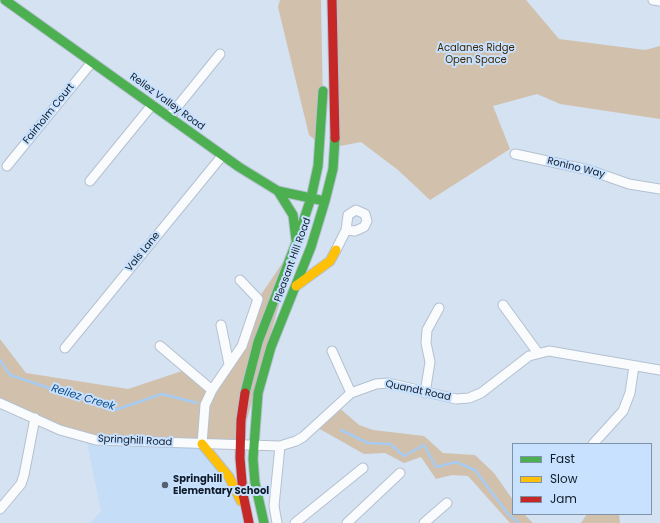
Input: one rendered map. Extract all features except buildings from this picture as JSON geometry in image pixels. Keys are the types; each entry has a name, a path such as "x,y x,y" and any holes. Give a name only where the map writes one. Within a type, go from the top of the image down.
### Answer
{"main road":[{"name":"Reliez Valley Road","path":"5,0 222,156 278,191 325,201"},
{"name":"Pleasant Hill Road","path":"264,523 255,483 253,446 258,393 271,347 296,286 316,252 325,201 333,169 332,0"},
{"name":"Pleasant Hill Road","path":"249,523 246,510 240,445 241,420 250,367 311,198 318,166 323,79"},
{"path":"278,191 293,215 296,243"},
{"path":"316,252 328,255 336,250"},
{"path":"296,286 330,261 336,250"},
{"path":"202,444 220,464 229,477 246,510"}],"street":[{"path":"653,0 660,1"},
{"path":"169,118 220,54"},
{"name":"Fairholm Court","path":"7,166 92,62"},
{"path":"90,181 152,105"},
{"name":"Ronino Way","path":"515,154 589,170 629,184 660,190"},
{"name":"Vals Lane","path":"64,348 222,156"},
{"path":"336,250 346,230"},
{"path":"202,444 205,405 212,390 242,346 258,299 240,280"},
{"path":"503,305 538,353"},
{"path":"425,393 430,362 426,343 427,330 439,308"},
{"path":"221,325 229,364"},
{"path":"160,346 212,390"},
{"path":"332,351 351,393"},
{"name":"Quandt Road","path":"253,446 280,446 296,441 303,437 351,393 364,387 388,383 425,393 456,399 469,398 481,393 518,363 538,353 558,351 660,370"},
{"path":"594,443 623,411 630,393 634,366"},
{"name":"Springhill Road","path":"0,403 60,430 96,440 253,446"},
{"path":"0,508 21,484 24,476 35,418"},
{"path":"277,523 274,506 280,446"},
{"path":"295,523 363,468"},
{"path":"346,523 400,473"},
{"path":"424,523 447,503"}],"shaded area":[{"name":"Springhill Elementary School","path":"86,438 202,444 249,523 90,523 101,511"}],"green space":[{"path":"280,0 321,0 323,110 320,144 309,135 278,7"},
{"name":"Acalanes Ridge Open Space","path":"332,0 526,0 559,39 645,50 660,46 660,119 560,104 537,94 493,106 510,149 430,200 398,170 361,142 335,147"},
{"path":"296,243 240,445 96,440 0,403 0,339 26,373 128,389 188,369 212,390 242,346 258,299"},
{"path":"336,405 359,425 373,430 424,436 443,453 475,455 494,473 512,499 512,515 525,515 533,523 510,523 468,476 452,475 436,479 421,457 404,463 385,453 364,454 311,424"},
{"path":"586,515 619,515 620,523 581,523"}],"waterway":[{"name":"Reliez Creek","path":"0,360 10,375 115,410 162,394 197,403"},
{"name":"Reliez Creek","path":"341,430 368,443 390,444 404,456 424,445 436,467 456,462 475,470 508,514 519,523"}],"traffic: fast":[{"path":"5,0 239,167 278,191 320,200"},
{"path":"245,393 258,342 296,243 311,198 318,166 323,91"},
{"path":"264,523 255,483 253,459 258,393 271,347 311,247 325,201 333,169 335,138"},
{"path":"278,191 293,215 296,240"}],"traffic: slow":[{"path":"296,286 330,261 336,250"},
{"path":"202,444 229,477 241,501"}],"traffic: jam":[{"path":"332,0 335,138"},
{"path":"245,393 241,420 240,458 243,494 249,523"}],"place":[{"name":"Springhill Elementary School","path":"165,485"}]}
